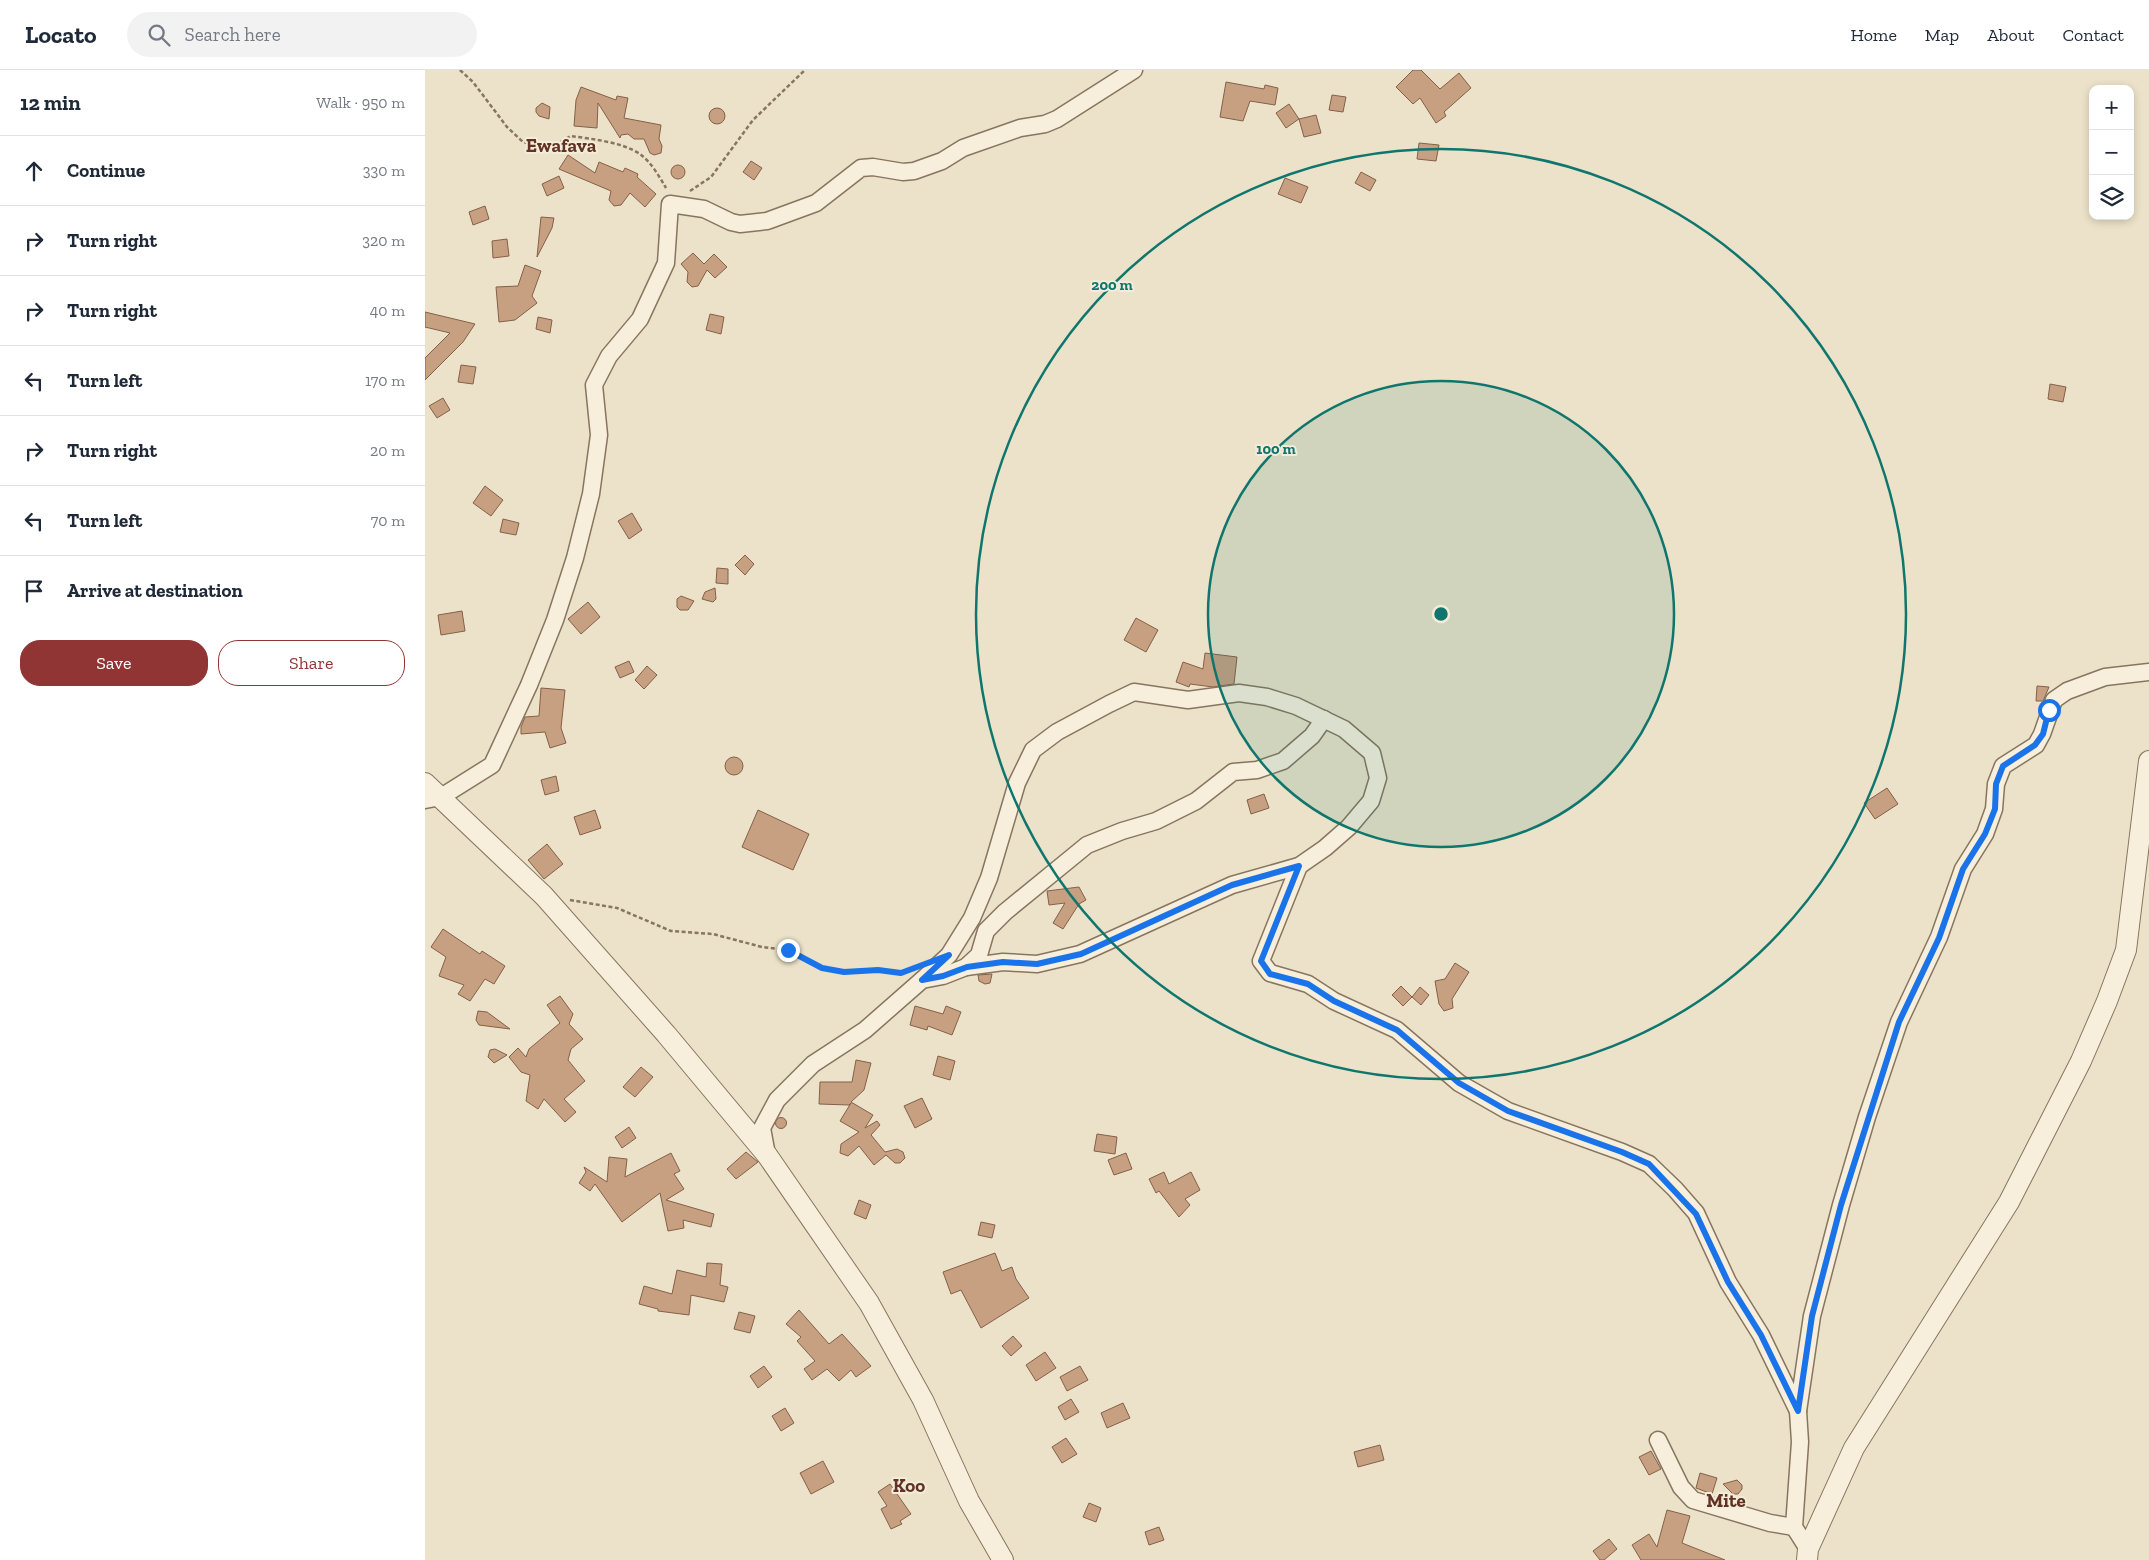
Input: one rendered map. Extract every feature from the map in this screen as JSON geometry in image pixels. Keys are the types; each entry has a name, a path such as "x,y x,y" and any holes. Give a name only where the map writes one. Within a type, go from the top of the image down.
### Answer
{"street":[{"path":"433,799 492,765 529,685 555,620 575,558 591,494 599,435 594,386 609,356 640,320 666,263 670,204 704,209 731,222 741,224 767,221 816,203 861,168 873,167 903,172 914,170 942,161 963,148 1019,128 1045,124 1057,119 1133,70"},
{"path":"1807,1555 1794,1527 1799,1451 1798,1411 1812,1316 1841,1205 1867,1117 1899,1022 1939,938 1963,869 1985,834 1995,809 1996,784 2003,766 2035,745 2043,734 2054,700 2067,691 2105,677 2149,672"},
{"path":"767,1155 763,1128 777,1100 813,1064 865,1030 915,975 949,955 971,918 989,878 1017,783 1033,750 1057,732 1134,692 1188,700 1214,698 1239,693 1267,697 1296,706 1344,729 1372,753 1378,778 1371,801 1349,827 1325,848 1299,866 1232,885 1081,954 1037,964 1003,962 967,967 943,976 915,975"},
{"path":"967,967 979,955 986,932 1005,912 1087,845 1122,831 1156,821 1196,801 1233,772 1257,770 1283,762 1312,736 1324,719"},
{"path":"1807,1555 1854,1448 2009,1202 2081,1061 2107,1001 2125,950 2149,761"},
{"path":"425,782 433,799 544,896 666,1034 767,1155 869,1303 923,1400 969,1501 1003,1560"},
{"path":"1299,866 1261,961 1270,974 1308,984 1334,1001 1397,1030 1459,1083 1508,1111 1622,1152 1649,1164 1696,1214 1728,1282 1761,1335 1798,1411"},
{"path":"1658,1440 1681,1487 1693,1500 1770,1523 1794,1527"}],"path":[{"path":"460,70 473,82 507,127 523,142 548,149 571,136 619,146 639,154 661,178 669,194 670,204 711,176 753,120 805,70"},
{"path":"544,896 617,908 671,930 713,934 762,947 788,950 822,968 844,972 878,970 915,975"}],"building":[{"path":"1413,70 1421,70 1440,89 1459,73 1471,88 1444,112 1446,116 1436,123 1420,98 1413,104 1396,87"},
{"path":"1226,82 1264,89 1265,85 1278,88 1275,105 1250,101 1243,121 1220,117"},
{"path":"581,87 616,100 617,96 628,98 624,118 661,125 659,139 662,146 661,153 654,155 650,153 644,139 634,139 628,134 621,135 620,138 598,103 597,128 574,126 576,100"},
{"path":"1332,95 1346,97 1343,112 1329,110"},
{"path":"542,103 550,107 549,119 539,116 536,112 536,108"},
{"path":"1289,104 1299,119 1286,128 1276,113"},
{"path":"717,108 723,110 725,116 723,122 717,124 711,122 709,116 711,110"},
{"path":"1316,115 1321,133 1304,137 1299,119"},
{"path":"1419,143 1439,145 1436,161 1417,159"},
{"path":"568,155 595,173 599,162 623,172 625,168 638,174 637,177 656,194 645,207 630,193 621,205 614,206 609,200 611,191 559,169"},
{"path":"751,161 762,168 754,180 743,172"},
{"path":"675,165 681,165 685,172 681,179 675,179 671,175 671,169"},
{"path":"1361,172 1376,180 1370,191 1355,183"},
{"path":"559,176 564,188 547,196 542,184"},
{"path":"1285,178 1308,187 1301,203 1278,194"},
{"path":"485,206 489,219 473,225 469,212"},
{"path":"541,217 554,218 552,228 537,257"},
{"path":"507,239 509,256 493,258 492,241"},
{"path":"693,253 704,264 714,254 727,267 715,278 707,270 698,286 692,287 687,282 688,272 681,264"},
{"path":"525,265 541,271 532,296 537,303 515,320 499,322 496,287 518,286"},
{"path":"425,312 475,324 463,342 425,380 425,358 450,333 425,327"},
{"path":"710,314 724,317 721,334 706,330"},
{"path":"538,317 552,320 550,333 536,329"},
{"path":"461,365 476,367 473,384 458,382"},
{"path":"2050,384 2066,387 2063,402 2048,399"},
{"path":"443,398 450,410 437,418 429,406"},
{"path":"485,486 503,500 491,516 473,503"},
{"path":"632,513 642,530 629,539 618,521"},
{"path":"503,519 519,523 516,535 500,532"},
{"path":"745,555 754,564 745,575 735,565"},
{"path":"717,568 728,569 728,584 716,583"},
{"path":"715,588 716,599 713,602 702,599 705,592"},
{"path":"681,596 694,601 688,610 680,610 677,607 677,599"},
{"path":"588,602 600,617 581,634 568,619"},
{"path":"462,611 465,631 441,635 438,615"},
{"path":"1136,618 1158,630 1146,652 1124,640"},
{"path":"1205,653 1237,657 1234,684 1213,687 1190,684 1189,687 1176,682 1183,662 1203,669"},
{"path":"629,661 634,672 620,678 615,667"},
{"path":"647,666 657,675 644,689 635,680"},
{"path":"2037,686 2049,687 2043,701 2036,701"},
{"path":"541,688 565,690 561,728 566,743 550,748 545,732 521,734 521,727 525,717 539,716"},
{"path":"734,757 740,760 743,766 740,772 734,775 728,772 725,766 728,760"},
{"path":"556,776 559,791 545,795 541,780"},
{"path":"1887,788 1898,804 1875,819 1864,803"},
{"path":"1264,794 1269,808 1251,814 1247,800"},
{"path":"595,810 601,828 580,835 574,817"},
{"path":"758,810 809,834 793,870 742,847"},
{"path":"547,844 563,864 544,879 528,860"},
{"path":"1079,887 1086,900 1079,904 1063,929 1053,923 1065,903 1049,905 1047,891"},
{"path":"443,929 480,954 482,951 505,966 494,984 485,979 470,1001 458,994 464,985 439,976 446,957 431,947"},
{"path":"1455,963 1469,972 1452,999 1453,1008 1444,1011 1439,1004 1435,981 1445,979"},
{"path":"992,974 990,983 985,984 979,981 978,975"},
{"path":"1401,986 1412,997 1403,1006 1392,995"},
{"path":"1420,987 1429,995 1421,1005 1412,997"},
{"path":"560,996 573,1014 569,1024 583,1039 571,1049 568,1060 585,1081 564,1099 576,1112 565,1122 544,1099 538,1109 526,1101 530,1075 521,1072 509,1057 518,1048 526,1057 529,1049 560,1023 547,1005"},
{"path":"915,1006 943,1014 946,1006 961,1012 952,1035 928,1026 927,1030 910,1025"},
{"path":"478,1011 487,1012 510,1029 479,1025 476,1020"},
{"path":"495,1049 507,1055 494,1063 488,1057 490,1050"},
{"path":"938,1056 955,1061 950,1080 933,1075"},
{"path":"856,1060 871,1063 864,1090 851,1102 873,1115 865,1128 877,1121 880,1125 871,1135 885,1152 897,1149 903,1152 905,1158 900,1163 895,1163 886,1155 874,1165 859,1146 848,1156 840,1153 841,1144 859,1132 840,1121 851,1103 849,1105 819,1104 820,1082 852,1082"},
{"path":"641,1067 653,1077 635,1097 623,1087"},
{"path":"922,1098 932,1119 915,1128 904,1106"},
{"path":"779,1118 783,1118 786,1123 785,1127 779,1128 776,1125 776,1121"},
{"path":"629,1127 636,1138 622,1148 615,1137"},
{"path":"1097,1134 1117,1137 1115,1154 1094,1151"},
{"path":"746,1152 758,1162 736,1179 727,1169"},
{"path":"671,1153 680,1171 674,1174 684,1189 666,1200 714,1214 711,1227 683,1220 684,1228 668,1231 660,1193 622,1222 595,1184 590,1191 579,1183 586,1172 584,1167 607,1182 609,1157 627,1159 625,1177"},
{"path":"1126,1153 1132,1169 1114,1175 1108,1160"},
{"path":"1164,1172 1169,1184 1191,1172 1200,1190 1185,1199 1190,1205 1179,1217 1159,1191 1156,1193 1149,1179"},
{"path":"859,1200 871,1205 866,1219 854,1214"},
{"path":"981,1222 995,1225 992,1238 978,1235"},
{"path":"995,1253 1002,1271 1012,1267 1016,1279 1029,1298 981,1328 961,1290 951,1294 943,1272"},
{"path":"707,1263 722,1264 720,1285 728,1287 724,1302 691,1295 689,1315 658,1311 658,1309 639,1304 644,1286 672,1294 677,1270 706,1277"},
{"path":"799,1310 829,1344 842,1334 871,1366 856,1377 851,1370 839,1381 827,1369 812,1380 804,1369 815,1361 797,1341 801,1337 786,1324"},
{"path":"739,1312 755,1316 750,1333 734,1329"},
{"path":"1013,1336 1022,1346 1011,1356 1002,1346"},
{"path":"1045,1352 1056,1368 1036,1381 1026,1365"},
{"path":"764,1366 772,1377 758,1388 750,1376"},
{"path":"1080,1366 1088,1380 1067,1391 1060,1377"},
{"path":"1071,1399 1079,1412 1065,1420 1058,1407"},
{"path":"1123,1403 1130,1418 1107,1428 1101,1413"},
{"path":"785,1408 794,1423 781,1431 772,1416"},
{"path":"1066,1438 1077,1454 1062,1463 1052,1447"},
{"path":"1380,1445 1384,1460 1358,1467 1354,1452"},
{"path":"1651,1451 1661,1469 1649,1475 1639,1457"},
{"path":"823,1461 834,1482 811,1494 800,1473"},
{"path":"1700,1473 1717,1478 1712,1494 1696,1488"},
{"path":"1737,1480 1742,1485 1742,1489 1738,1494 1733,1494 1723,1484"},
{"path":"890,1484 911,1514 900,1521 902,1524 891,1529 881,1509 887,1506 878,1492"},
{"path":"1089,1503 1101,1508 1096,1522 1083,1517"},
{"path":"1667,1510 1690,1516 1682,1543 1725,1560 1641,1560 1632,1545 1649,1534 1657,1547"},
{"path":"1159,1527 1164,1540 1149,1545 1145,1532"},
{"path":"1609,1539 1617,1549 1604,1560 1600,1560 1593,1551"}],"district":[{"name":"Ewafava","path":"561,145"},
{"name":"Koo","path":"909,1485"},
{"name":"Mite","path":"1726,1500"}],"route":[{"path":"788,950 822,968 844,972 878,970 901,973 949,955 922,980 943,976 967,967 1003,962 1037,964 1081,954 1232,885 1299,866 1261,961 1270,974 1308,984 1334,1001 1397,1030 1459,1083 1508,1111 1622,1152 1649,1164 1696,1214 1715,1250 1728,1282 1761,1335 1798,1411 1812,1316 1841,1205 1867,1117 1899,1022 1939,938 1963,869 1985,834 1995,809 1996,784 2003,766 2035,745 2043,734 2049,710"}]}
